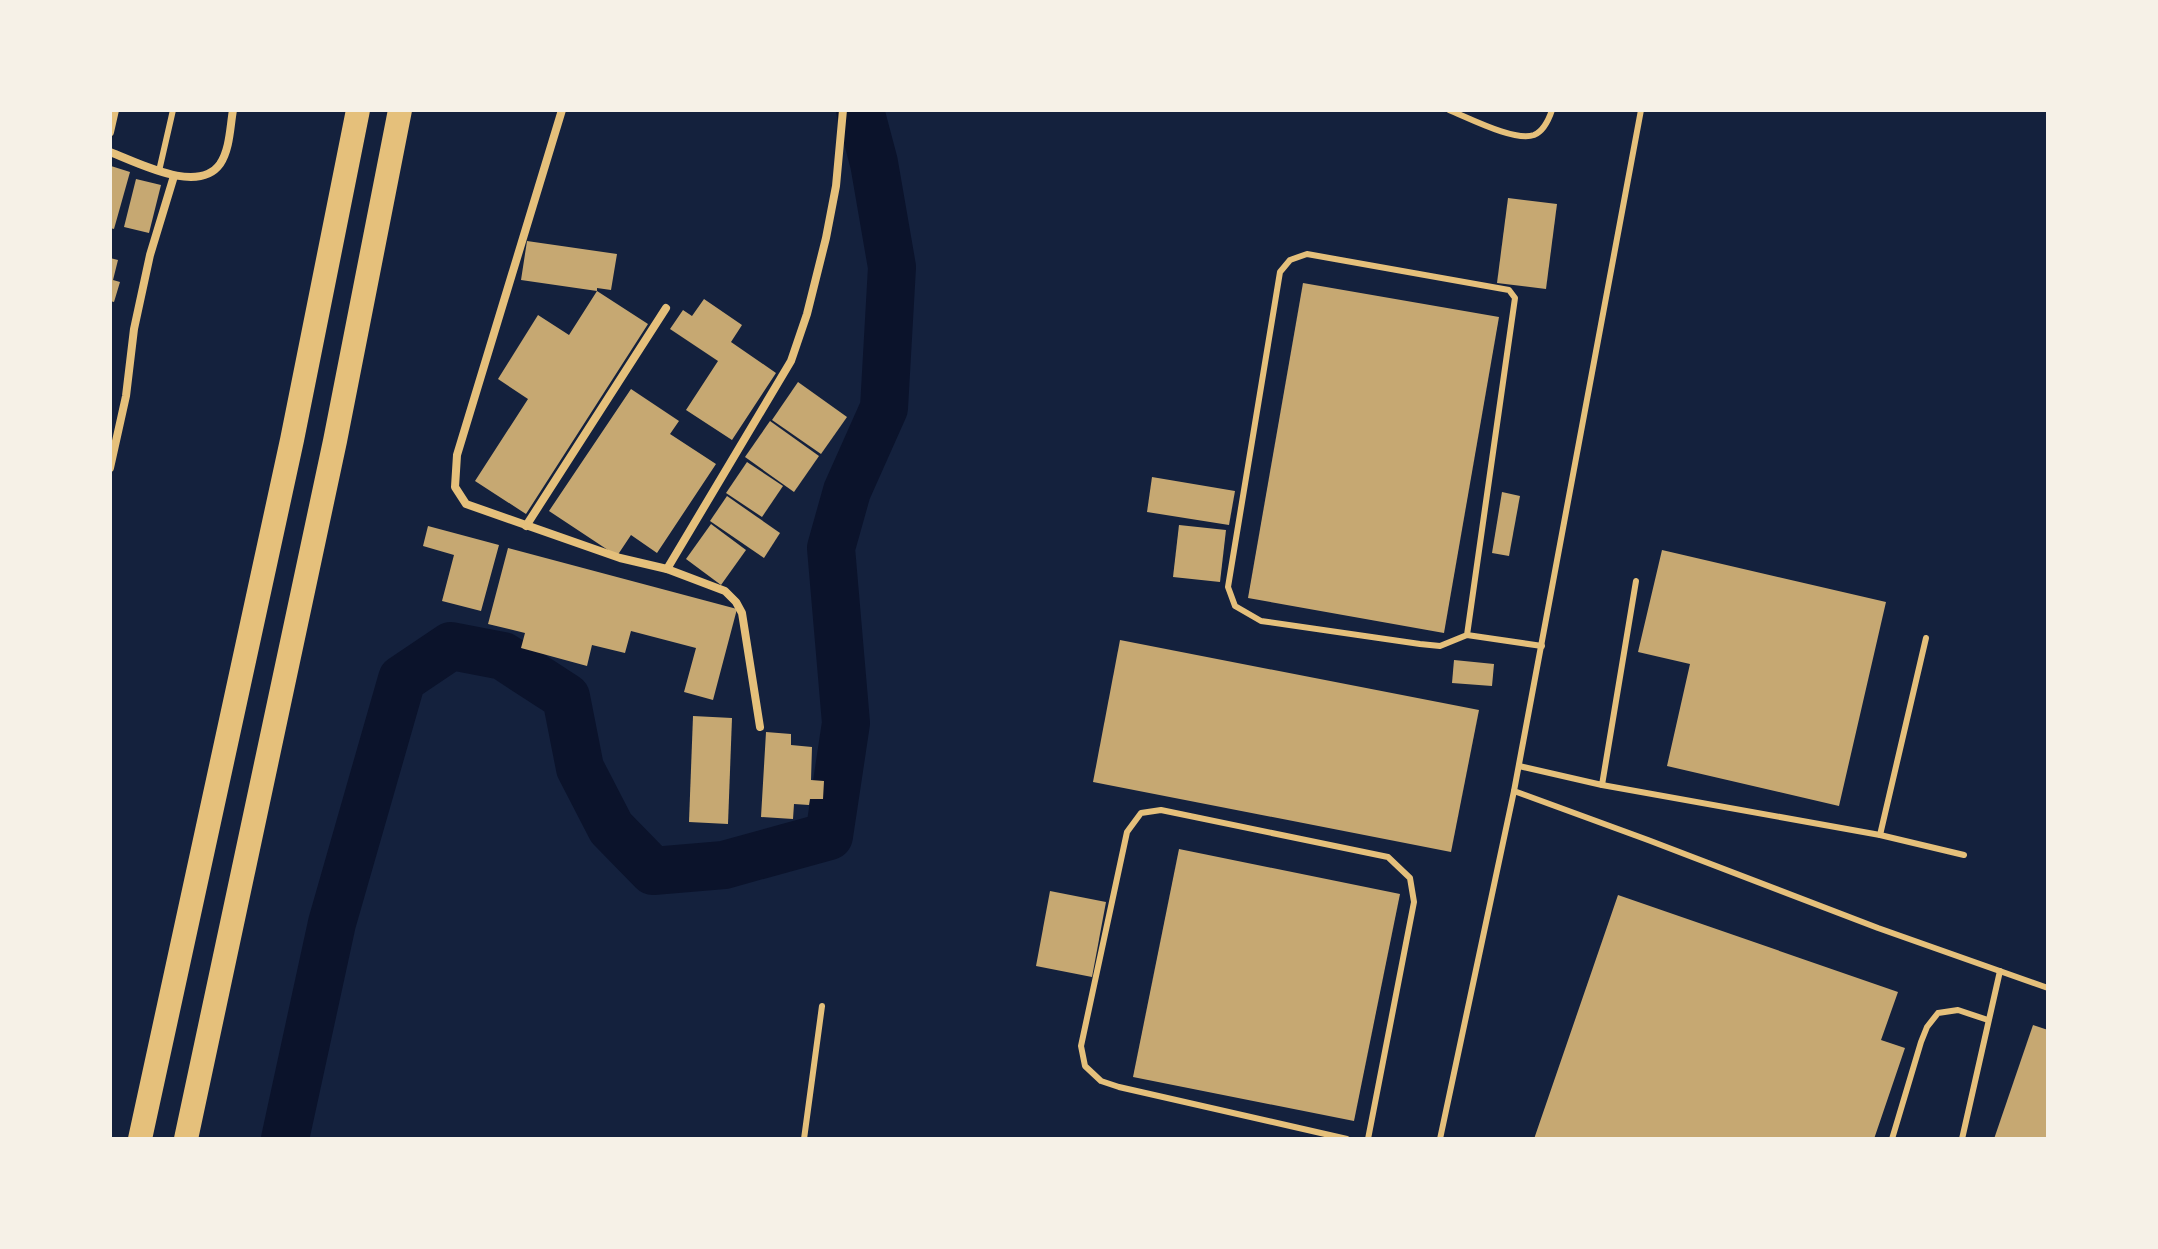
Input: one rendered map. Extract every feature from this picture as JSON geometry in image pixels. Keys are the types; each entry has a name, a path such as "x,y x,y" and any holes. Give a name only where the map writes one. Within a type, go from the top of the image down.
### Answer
{"highway":[{"path":"140,1139 289,456 358,110"},
{"path":"186,1139 335,441 400,110"}],"street":[{"path":"110,132 115,110"},
{"path":"110,152 174,176 196,177 212,172 221,163 233,110"},
{"path":"562,110 457,455 455,487 466,504 725,591 742,613 760,727"},
{"path":"667,569 791,361 807,314 826,238 836,186 843,110"},
{"path":"110,468 126,396 134,329 150,255 174,176"},
{"path":"526,526 666,308"}],"lane":[{"path":"159,171 173,110"},
{"path":"1449,110 1518,137 1535,135 1546,125 1552,110"},
{"path":"1440,1139 1519,766 1641,110"},
{"path":"1467,635 1515,298 1509,290 1307,254 1290,260 1280,272 1228,587 1235,606 1261,621 1420,644 1440,646 1467,635 1542,646"},
{"path":"1602,785 1636,581"},
{"path":"1880,835 1926,638"},
{"path":"1519,766 1602,785 1880,835 1964,855"},
{"path":"1514,791 1878,928 2048,988"},
{"path":"1347,1139 1119,1087 1101,1081 1085,1066 1081,1046 1127,832 1141,813 1161,810 1388,857 1410,878 1414,902 1368,1139"},
{"path":"1962,1139 2000,971"},
{"path":"804,1139 822,1006"},
{"path":"1892,1139 1921,1042 1927,1027 1938,1013 1958,1010 1988,1020"}],"building":[{"path":"111,166 130,172 114,229 110,228"},
{"path":"136,179 161,185 149,233 124,227"},
{"path":"1508,198 1557,204 1546,289 1497,283"},
{"path":"527,241 617,254 611,290 597,288 597,291 521,280"},
{"path":"110,258 118,260 113,280 120,282 114,302 110,301"},
{"path":"1303,283 1499,317 1444,633 1248,598"},
{"path":"597,291 648,324 526,514 475,481 528,399 498,379 538,315 569,335"},
{"path":"704,299 742,325 731,342 776,373 732,440 686,410 718,361 670,329 683,310 692,316"},
{"path":"798,382 847,417 821,454 772,420"},
{"path":"631,389 679,421 670,434 716,464 657,553 631,535 617,556 549,511"},
{"path":"770,421 819,456 794,492 745,457"},
{"path":"747,462 783,486 762,517 726,493"},
{"path":"1152,477 1235,491 1229,525 1147,512"},
{"path":"1502,492 1520,496 1509,556 1492,553"},
{"path":"727,496 780,533 764,558 710,521"},
{"path":"711,524 746,550 721,585 686,559"},
{"path":"1179,525 1226,530 1220,582 1173,577"},
{"path":"428,526 499,545 481,611 442,601 454,555 423,546"},
{"path":"508,548 737,609 713,700 684,692 696,648 631,631 625,653 592,645 587,666 521,648 525,633 488,624"},
{"path":"1662,550 1886,602 1839,806 1667,766 1690,664 1638,652"},
{"path":"1120,640 1479,710 1451,852 1093,782"},
{"path":"1454,660 1494,664 1492,686 1452,683"},
{"path":"693,716 732,718 728,824 689,822"},
{"path":"766,732 791,734 791,745 812,747 811,780 824,781 823,799 810,799 809,805 794,804 793,819 761,817"},
{"path":"1179,849 1400,894 1354,1121 1133,1077"},
{"path":"1050,891 1106,902 1092,977 1036,966"},
{"path":"1618,895 1898,992 1881,1040 1905,1048 1874,1139 1534,1139"},
{"path":"2033,1025 2048,1030 2048,1139 1994,1139"}],"waterway":[{"path":"285,1139 332,923 402,679 451,646 503,656 566,697 580,768 611,828 653,871 724,865 829,836 846,723 831,548 847,491 884,408 892,267 874,163 860,110"}]}
